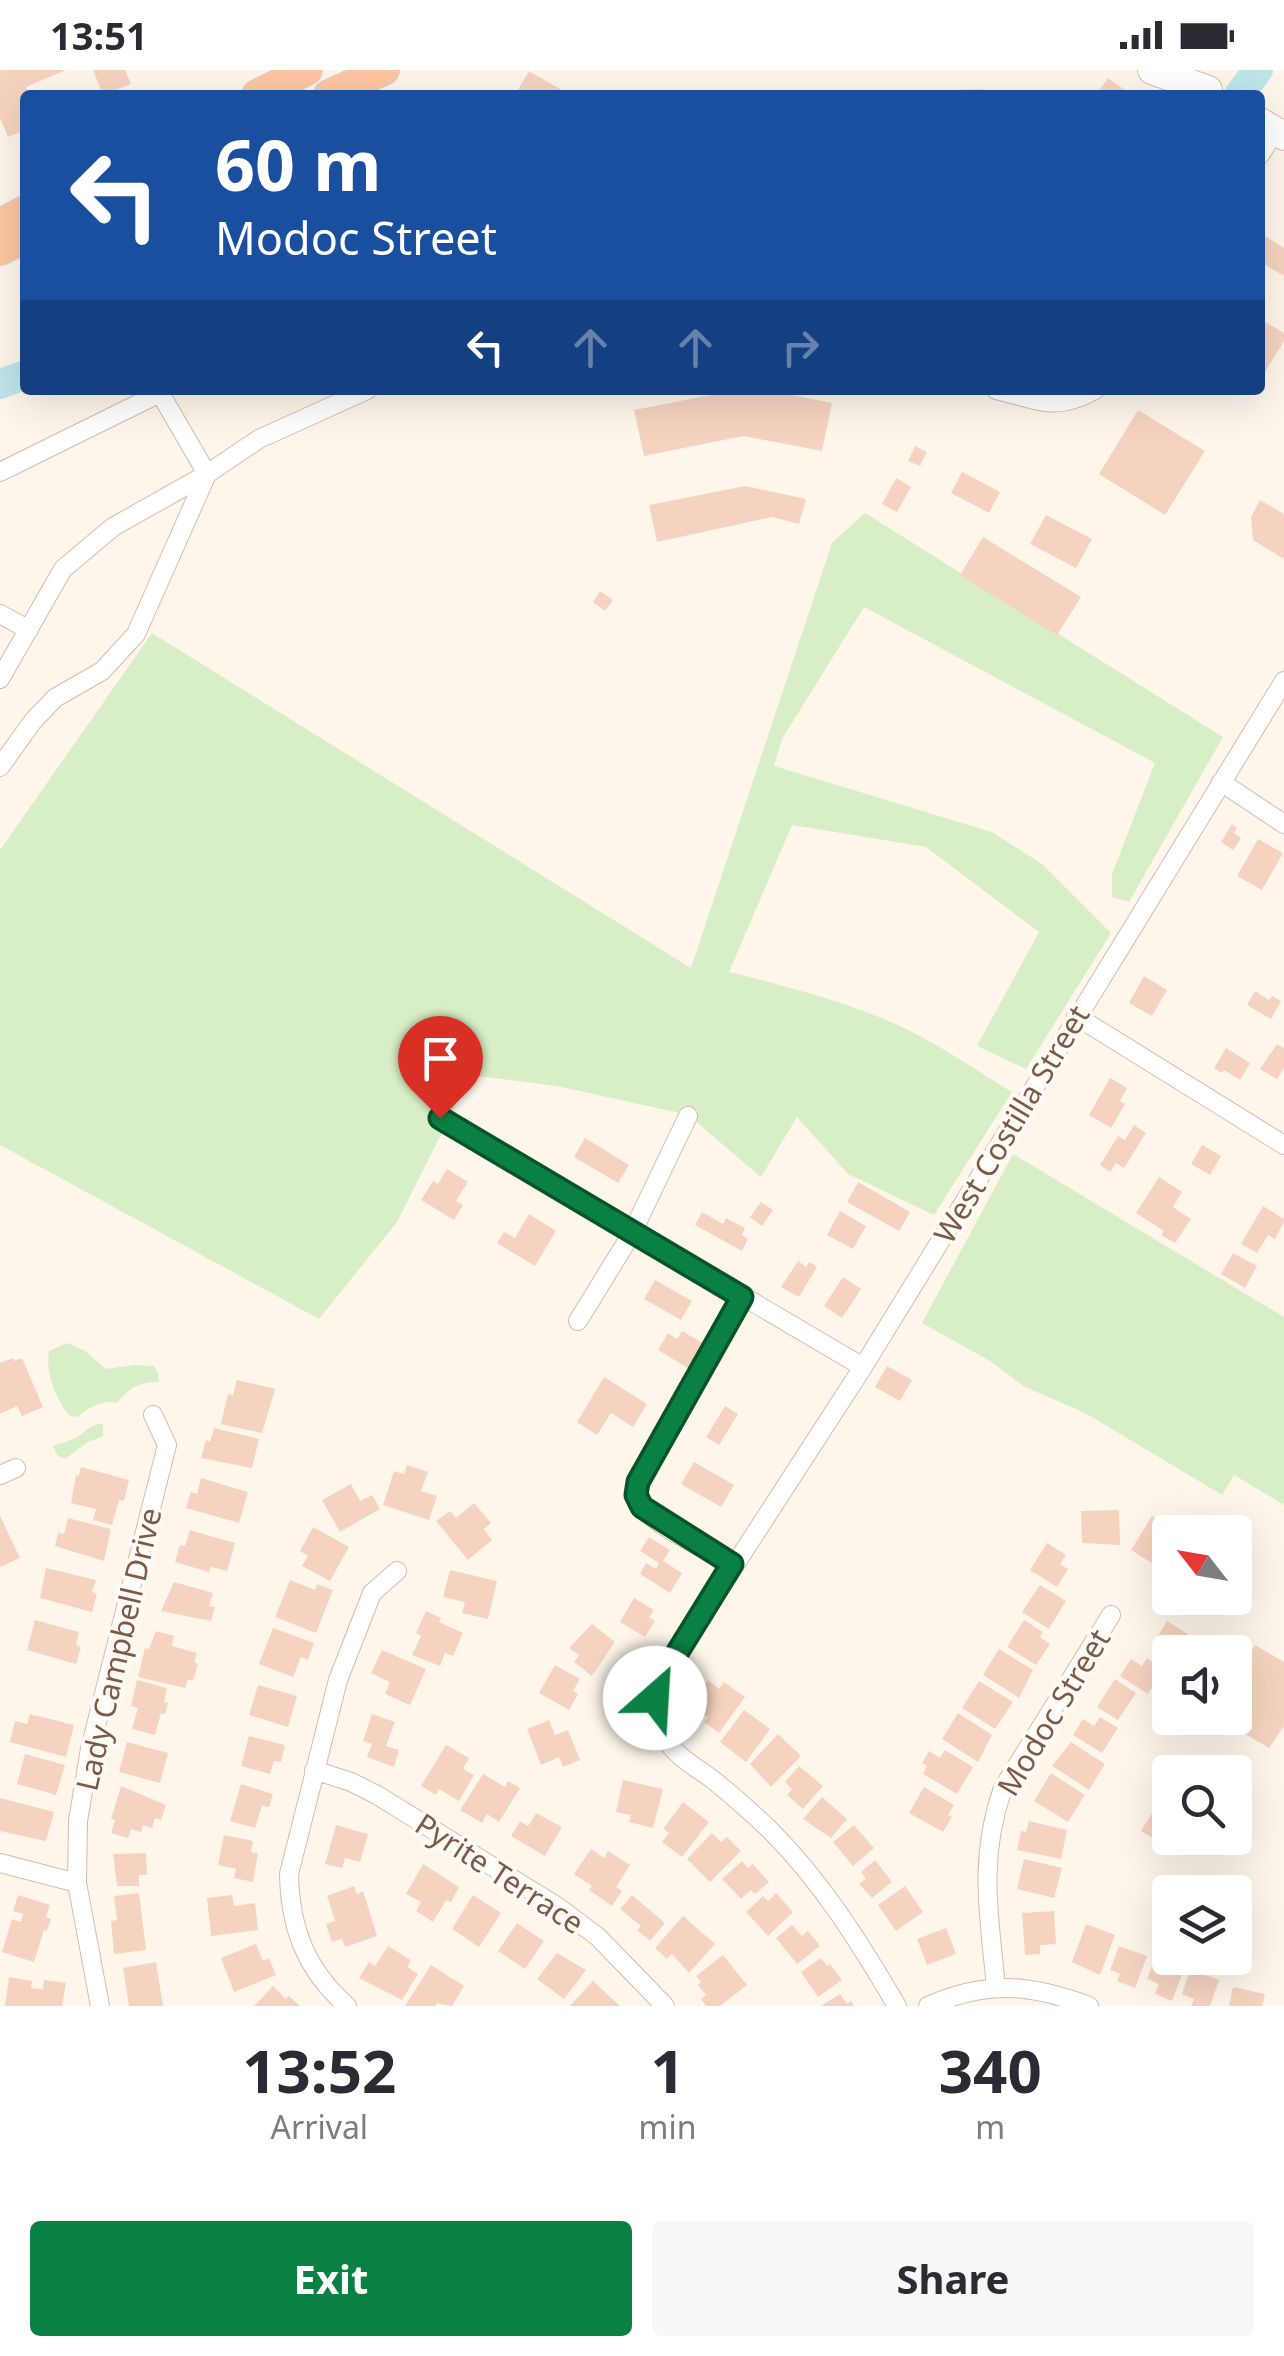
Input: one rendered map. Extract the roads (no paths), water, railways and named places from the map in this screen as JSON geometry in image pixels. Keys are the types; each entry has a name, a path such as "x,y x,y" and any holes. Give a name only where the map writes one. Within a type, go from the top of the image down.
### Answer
{"highway":[{"path":"268,90 308,70"},
{"path":"341,90 384,70"}],"main road":[{"path":"1152,70 1204,85"}],"street":[{"path":"0,472 156,395"},
{"path":"161,395 207,474"},
{"path":"0,679 63,569 114,528 259,439 355,395"},
{"path":"1016,395 1048,403 1071,403 1086,395"},
{"path":"0,767 32,721 55,698 102,672 136,634 207,474"},
{"path":"0,614 29,630"},
{"name":"West Costilla Street","path":"732,1564 863,1367 1284,681"},
{"path":"1221,782 1284,824"},
{"path":"1076,1016 1284,1144"},
{"path":"578,1321 632,1233 688,1116"},
{"path":"440,1118 863,1367"},
{"path":"742,1297 638,1482 636,1495 642,1507 732,1564 661,1679 655,1698 656,1718 664,1738 676,1752 738,1801 796,1857 847,1922 897,2006"},
{"name":"Lady Campbell Drive","path":"100,2006 77,1883 78,1820 90,1750 168,1446 154,1415"},
{"path":"347,2006 326,1988 296,1935 289,1906 289,1874 338,1680 372,1593 397,1571"},
{"name":"Modoc Street","path":"996,1987 985,1864 994,1814 1003,1788 1112,1615"},
{"path":"626,1723 656,1718"},
{"name":"Pyrite Terrace","path":"314,1770 377,1795 558,1906 598,1937 665,2006"},
{"path":"0,1863 77,1883"},
{"path":"928,2006 962,1992 996,1987 1039,1990 1090,2006"}],"waterway":[{"path":"1243,90 1258,70"},
{"path":"0,384 20,377"}]}
